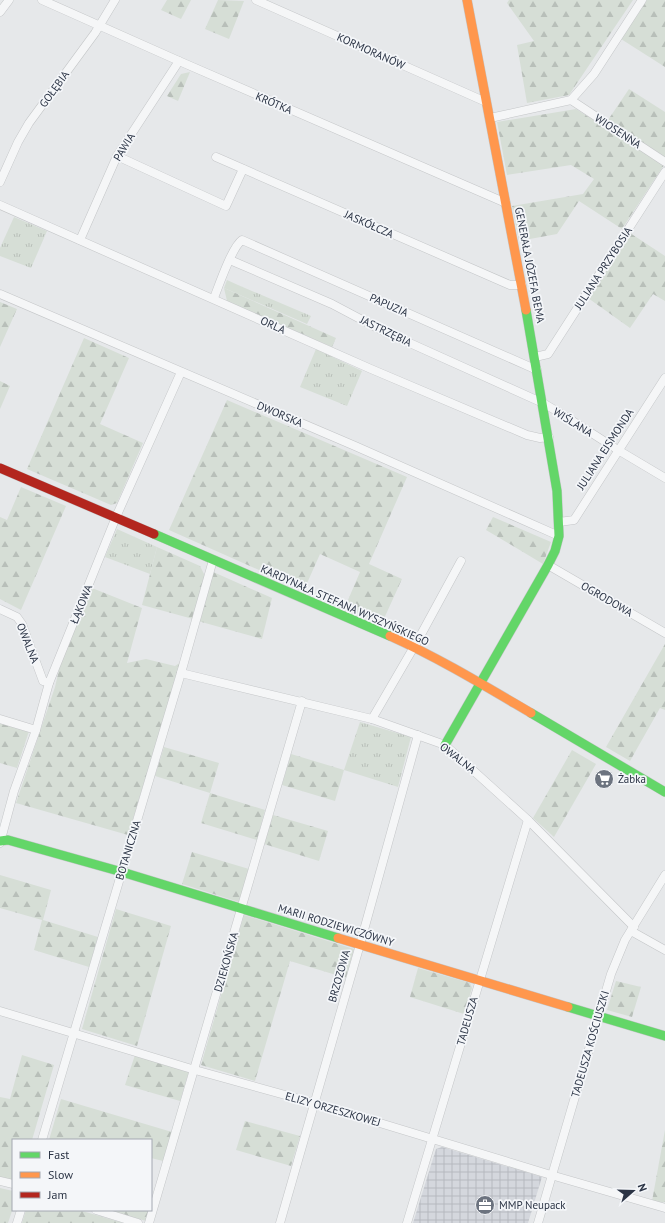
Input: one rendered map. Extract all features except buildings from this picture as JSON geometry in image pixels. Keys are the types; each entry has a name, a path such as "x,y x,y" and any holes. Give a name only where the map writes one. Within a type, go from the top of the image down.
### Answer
{"street":[{"path":"0,12 9,0"},
{"name":"KRÓTKA","path":"42,0 506,203"},
{"name":"GOŁĘBIA","path":"0,182 18,142 29,123 95,33 115,0"},
{"name":"KORMORANÓW","path":"256,0 486,102"},
{"name":"GENERAŁA JÓZEFA BEMA","path":"467,0 522,285 549,437 557,491 559,536"},
{"path":"490,118 571,100 594,74 642,0"},
{"name":"PAWIA","path":"80,240 117,156 179,61"},
{"name":"WIOSENNA","path":"571,100 665,162"},
{"path":"117,156 226,206 243,169"},
{"name":"JASKÓŁCZA","path":"216,157 510,285 522,285"},
{"name":"JULIANA PRZYBOSIA","path":"535,357 548,354 665,172"},
{"name":"ORLA","path":"0,205 527,435 540,438 549,437"},
{"name":"PAPUZIA","path":"230,260 238,244 242,240 537,370"},
{"path":"214,298 230,260"},
{"name":"JASTRZĘBIA","path":"230,260 332,304 383,331 543,403"},
{"name":"DWORSKA","path":"0,294 355,446 559,536"},
{"name":"ŁĄKOWA","path":"0,842 14,791 36,730 49,683 116,517 181,372"},
{"name":"JULIANA EJSMONDA","path":"559,522 574,520 665,378"},
{"name":"WIŚLANA","path":"543,403 665,478"},
{"name":"KARDYNAŁA STEFANA WYSZYŃSKIEGO","path":"0,468 414,647 480,683 665,792"},
{"path":"445,745 548,565 555,551 559,536"},
{"name":"BOTANICZNA","path":"42,1139 181,673 212,560"},
{"path":"372,718 414,647 461,561"},
{"name":"OGRODOWA","path":"548,565 665,633"},
{"name":"OWALNA","path":"0,608 17,618 22,624 43,681 49,683"},
{"name":"OWALNA","path":"181,673 372,718 445,745 528,820 632,929 665,950"},
{"name":"DZIEKOŃSKA","path":"149,1223 302,701"},
{"path":"0,719 36,730"},
{"name":"BRZOZOWA","path":"280,1223 360,945 418,735"},
{"name":"TADEUSZA","path":"407,1223 478,981 528,820"},
{"name":"MARII RODZIEWICZÓWNY","path":"0,842 8,840 122,872 478,981 665,1036"},
{"name":"TADEUSZA KOŚCIUSZKI","path":"538,1223 610,974 618,953 665,874"},
{"name":"ELIZY ORZESZKOWEJ","path":"0,1011 195,1070 433,1138 551,1175 665,1208"},
{"path":"0,1181 12,1184"},
{"path":"17,1223 21,1211"},
{"path":"99,1211 138,1223"}],"shaded area":[{"path":"442,1147 542,1177 528,1223 413,1223 436,1149"}],"green space":[{"path":"167,0 191,0 181,19 161,10"},
{"path":"218,0 244,1 229,39 205,29"},
{"path":"509,0 633,0 569,95 527,103 517,45 534,41 507,3"},
{"path":"647,0 665,0 665,67 621,39"},
{"path":"190,72 178,101 167,96 181,74"},
{"path":"629,89 665,112 665,157 608,120"},
{"path":"576,109 664,165 622,229 579,201 557,234 519,241 512,206 583,194 594,179 571,165 507,175 497,122"},
{"path":"14,217 47,231 31,268 0,256 0,248"},
{"path":"630,233 665,256 665,301 653,294 630,328 588,298"},
{"path":"227,280 311,316 307,324 224,288"},
{"path":"224,288 336,338 332,347 227,301"},
{"path":"0,302 17,309 0,347"},
{"path":"84,338 129,358 100,424 143,443 117,503 111,505 27,469"},
{"path":"316,349 362,371 347,406 300,387"},
{"path":"0,381 10,386 0,409"},
{"path":"227,400 407,477 369,564 402,579 382,623 345,607 360,572 320,554 304,590 169,530"},
{"path":"21,487 66,506 21,610 0,599 0,517 7,520"},
{"path":"493,517 551,542 543,564 486,530"},
{"path":"117,529 157,547 150,574 105,557"},
{"path":"157,547 200,566 205,576 193,619 142,605"},
{"path":"211,571 272,598 262,639 198,621"},
{"path":"92,588 142,608 127,663 146,659 175,666 181,662 128,835 16,803 55,687 61,661"},
{"path":"665,644 665,710 660,708 630,761 606,747"},
{"path":"360,722 411,737 398,787 344,770"},
{"path":"0,723 29,731 17,768 0,763"},
{"path":"164,747 219,763 210,793 155,776"},
{"path":"572,750 596,764 554,837 533,818"},
{"path":"291,754 344,770 335,801 282,785"},
{"path":"210,793 265,810 257,840 201,823"},
{"path":"273,815 328,831 319,861 264,844"},
{"path":"192,852 249,869 239,902 182,884"},
{"path":"0,875 51,890 43,920 98,937 89,967 34,950 42,920 0,908"},
{"path":"116,909 171,926 137,1046 82,1029"},
{"path":"244,915 354,949 346,978 290,961 255,1081 201,1065"},
{"path":"418,968 470,983 472,988 464,1014 410,997"},
{"path":"616,981 641,987 632,1017 607,1010"},
{"path":"22,1055 54,1065 32,1139 12,1139 12,1181 0,1177 0,1097 10,1099"},
{"path":"135,1055 189,1071 180,1101 125,1085"},
{"path":"61,1099 172,1132 163,1161 152,1158 152,1139 49,1139"},
{"path":"245,1121 300,1136 291,1166 236,1150"},
{"path":"665,1130 665,1202 660,1203 652,1201"},
{"path":"0,1188 12,1191 12,1211 8,1223 0,1223"},
{"path":"26,1211 82,1211 123,1223 22,1223"},
{"path":"112,1211 149,1211 146,1221"}],"traffic: fast":[{"path":"445,745 548,565 555,551 559,536 557,491 526,310"},
{"path":"154,534 390,636"},
{"path":"531,713 665,792"},
{"path":"0,841 8,840 122,872 338,938"},
{"path":"568,1007 665,1036"}],"traffic: slow":[{"path":"467,0 526,310"},
{"path":"390,636 444,663 531,713"},
{"path":"338,938 568,1007"}],"traffic: jam":[{"path":"0,468 154,534"}],"place":[{"name":"Żabka","path":"604,779"},
{"name":"MMP Neupack","path":"485,1205"}]}
